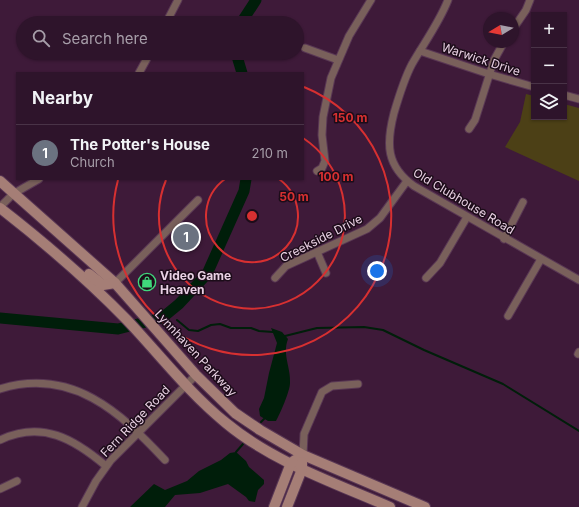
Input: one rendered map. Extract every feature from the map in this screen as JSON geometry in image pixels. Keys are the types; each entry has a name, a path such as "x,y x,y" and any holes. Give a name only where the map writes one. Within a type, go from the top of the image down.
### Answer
{"main road":[{"name":"Lynnhaven Parkway","path":"0,182 115,283 196,375 234,413 303,455 425,507"},
{"path":"0,208 60,256 128,321 146,343 186,385 226,423 259,446 290,463 390,507"},
{"path":"60,256 73,262 98,283 108,285 115,283"},
{"path":"274,507 290,463 303,455"},
{"path":"286,507 302,468 303,455"}],"street":[{"path":"170,16 178,0"},
{"path":"316,171 322,168 325,161 322,135 323,117 328,92 338,60 349,36 371,0"},
{"name":"Old Clubhouse Road","path":"448,0 420,51 401,90 389,132 389,149 391,158 407,181 504,239 578,277"},
{"path":"519,20 526,10 530,0"},
{"path":"305,48 338,60"},
{"path":"469,129 475,120 494,60 501,48"},
{"name":"Warwick Drive","path":"420,51 531,86"},
{"path":"140,72 146,60"},
{"path":"567,96 579,99"},
{"path":"0,208 13,194 37,180"},
{"name":"Creekside Drive","path":"275,278 286,266 367,229 374,223 407,181"},
{"path":"115,283 198,200"},
{"path":"504,239 523,202"},
{"path":"426,278 440,263 467,217"},
{"path":"317,252 326,273"},
{"path":"508,316 541,259"},
{"name":"Fern Ridge Road","path":"82,507 106,466 196,375"},
{"path":"0,390 18,385 40,384 75,390 107,405 139,432 165,460"},
{"path":"303,455 303,437 322,392 332,386 358,384"},
{"path":"0,440 22,433 45,433 56,435 83,446 106,466"},
{"path":"0,489 17,481"}],"shaded area":[{"path":"526,94 531,95 531,120 567,120 567,105 579,108 579,181 505,147 520,122"},
{"path":"271,328 282,332 288,339 286,345 286,356 290,377 290,387 276,421 268,421 260,416 259,409 264,398 277,343"},
{"path":"236,452 246,461 249,467 264,480 264,484 258,490 255,502 249,501 246,497 228,484 200,493 175,495 165,507 130,507 154,484 165,490 187,481 199,471 221,460 230,453"}],"waterway":[{"path":"246,16 256,0"},
{"path":"238,60 242,72"},
{"path":"0,318 118,329 162,318 179,304 207,274 244,191 246,180"},
{"path":"177,320 189,330 198,331 211,325 220,324 231,328 251,328 259,331 273,332"},
{"path":"285,336 317,328 364,327 383,330 424,350 503,384 579,431"},
{"path":"261,422 264,419"},
{"path":"236,452 243,444"}],"place":[{"name":"The Potter's House","path":"186,237"},
{"name":"Video Game Heaven","path":"147,282"}]}
